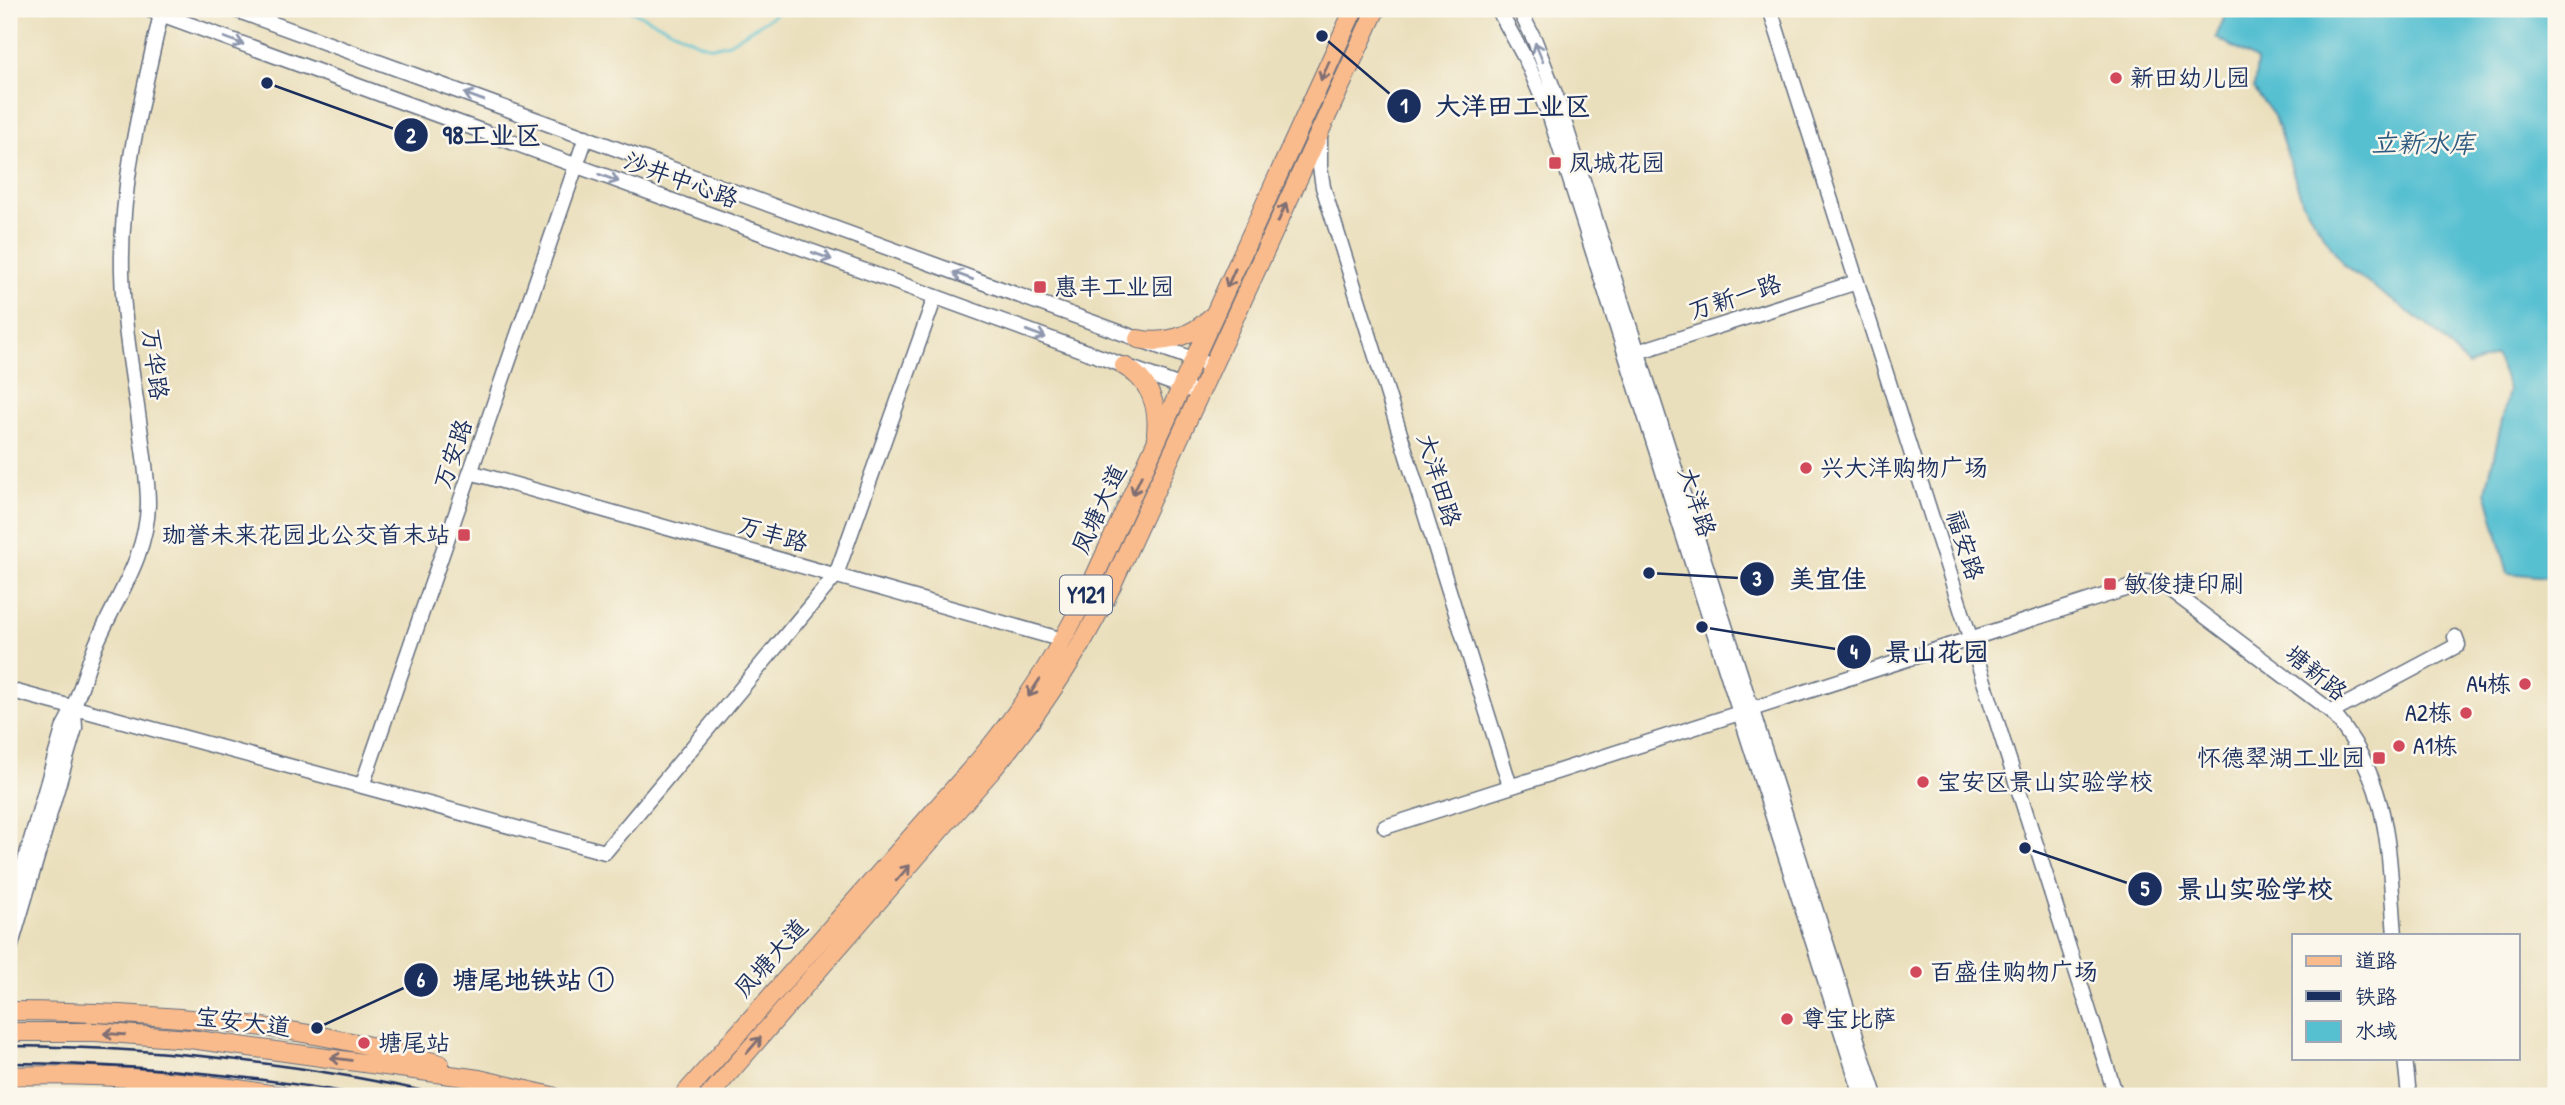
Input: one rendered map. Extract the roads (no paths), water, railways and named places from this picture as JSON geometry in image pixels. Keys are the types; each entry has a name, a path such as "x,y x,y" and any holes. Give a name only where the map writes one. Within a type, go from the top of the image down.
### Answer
{"main road":[{"name":"凤塘大道","path":"683,1096 986,752 1031,692 1063,640 1354,9"},
{"name":"凤塘大道","path":"709,1096 719,1089 993,769 1050,695 1084,641 1376,9"},
{"path":"1138,340 1163,340 1188,334 1216,312"},
{"path":"1124,366 1144,382 1154,401 1157,426 1153,449"},
{"path":"10,1010 136,1014 295,1032 381,1047 507,1084"},
{"name":"宝安大道","path":"9,1032 95,1032 296,1052 507,1084 552,1096"},
{"path":"9,1076 92,1076 283,1096"},
{"path":"669,1096 698,1078"}],"street":[{"name":"沙井中心路","path":"233,9 1212,366"},
{"name":"大洋路","path":"1497,9 1523,53 1550,117 1632,354 1746,710 1875,1096"},
{"name":"大洋路","path":"1519,9 1535,41 1556,96 1632,354"},
{"name":"福安路","path":"1770,9 2116,1096"},
{"name":"沙井中心路","path":"154,11 1199,394"},
{"name":"万华路","path":"75,708 100,635 141,549 147,518 147,484 123,298 122,241 133,143 154,11"},
{"name":"大洋田路","path":"1322,123 1319,157 1324,187 1510,786"},
{"name":"万安路","path":"362,786 586,137"},
{"path":"1293,187 1306,182 1324,187"},
{"name":"万新一路","path":"1632,354 1857,282"},
{"path":"9,690 606,852 836,575 935,297"},
{"name":"万丰路","path":"470,472 1063,640"},
{"name":"塘新路","path":"1971,638 2147,582 2165,586 2332,712 2363,757 2382,808 2388,839 2395,934"},
{"path":"2332,712 2458,645 2455,637"},
{"path":"1385,827 1971,638"},
{"path":"9,916 64,726 75,708"},
{"path":"9,951 75,728 75,708"},
{"name":"大洋路","path":"1746,710 1862,1096"},
{"path":"2406,1060 2409,1096"}],"water":[{"name":"立新水库","path":"2228,9 2556,9 2556,578 2508,573 2486,491 2509,390 2496,355 2468,366 2434,330 2344,266 2303,203 2274,116 2254,89 2257,61 2216,37"}],"waterway":[{"path":"628,9 701,44 713,47 729,43 784,9"}],"railway":[{"path":"9,1046 120,1050 230,1059 339,1074 447,1096"},
{"path":"9,1063 99,1065 188,1072 365,1096"}],"place":[{"name":"大洋田工业区","path":"1322,36"},
{"name":"新田幼儿园","path":"2116,78"},
{"name":"98工业区","path":"267,83"},
{"name":"凤城花园","path":"1555,163"},
{"name":"惠丰工业园","path":"1040,287"},
{"name":"兴大洋购物广场","path":"1806,468"},
{"name":"珈誉未来花园北公交首末站","path":"464,535"},
{"name":"美宜佳","path":"1649,573"},
{"name":"敏俊捷印刷","path":"2110,584"},
{"name":"景山花园","path":"1702,627"},
{"name":"A4栋","path":"2525,684"},
{"name":"A2栋","path":"2466,713"},
{"name":"A1栋","path":"2399,746"},
{"name":"怀德翠湖工业园","path":"2379,758"},
{"name":"宝安区景山实验学校","path":"1923,782"},
{"name":"景山实验学校","path":"2025,848"},
{"name":"百盛佳购物广场","path":"1916,972"},
{"name":"尊宝比萨","path":"1787,1019"},
{"name":"塘尾地铁站 ①","path":"317,1028"},
{"name":"塘尾站","path":"364,1043"}]}
